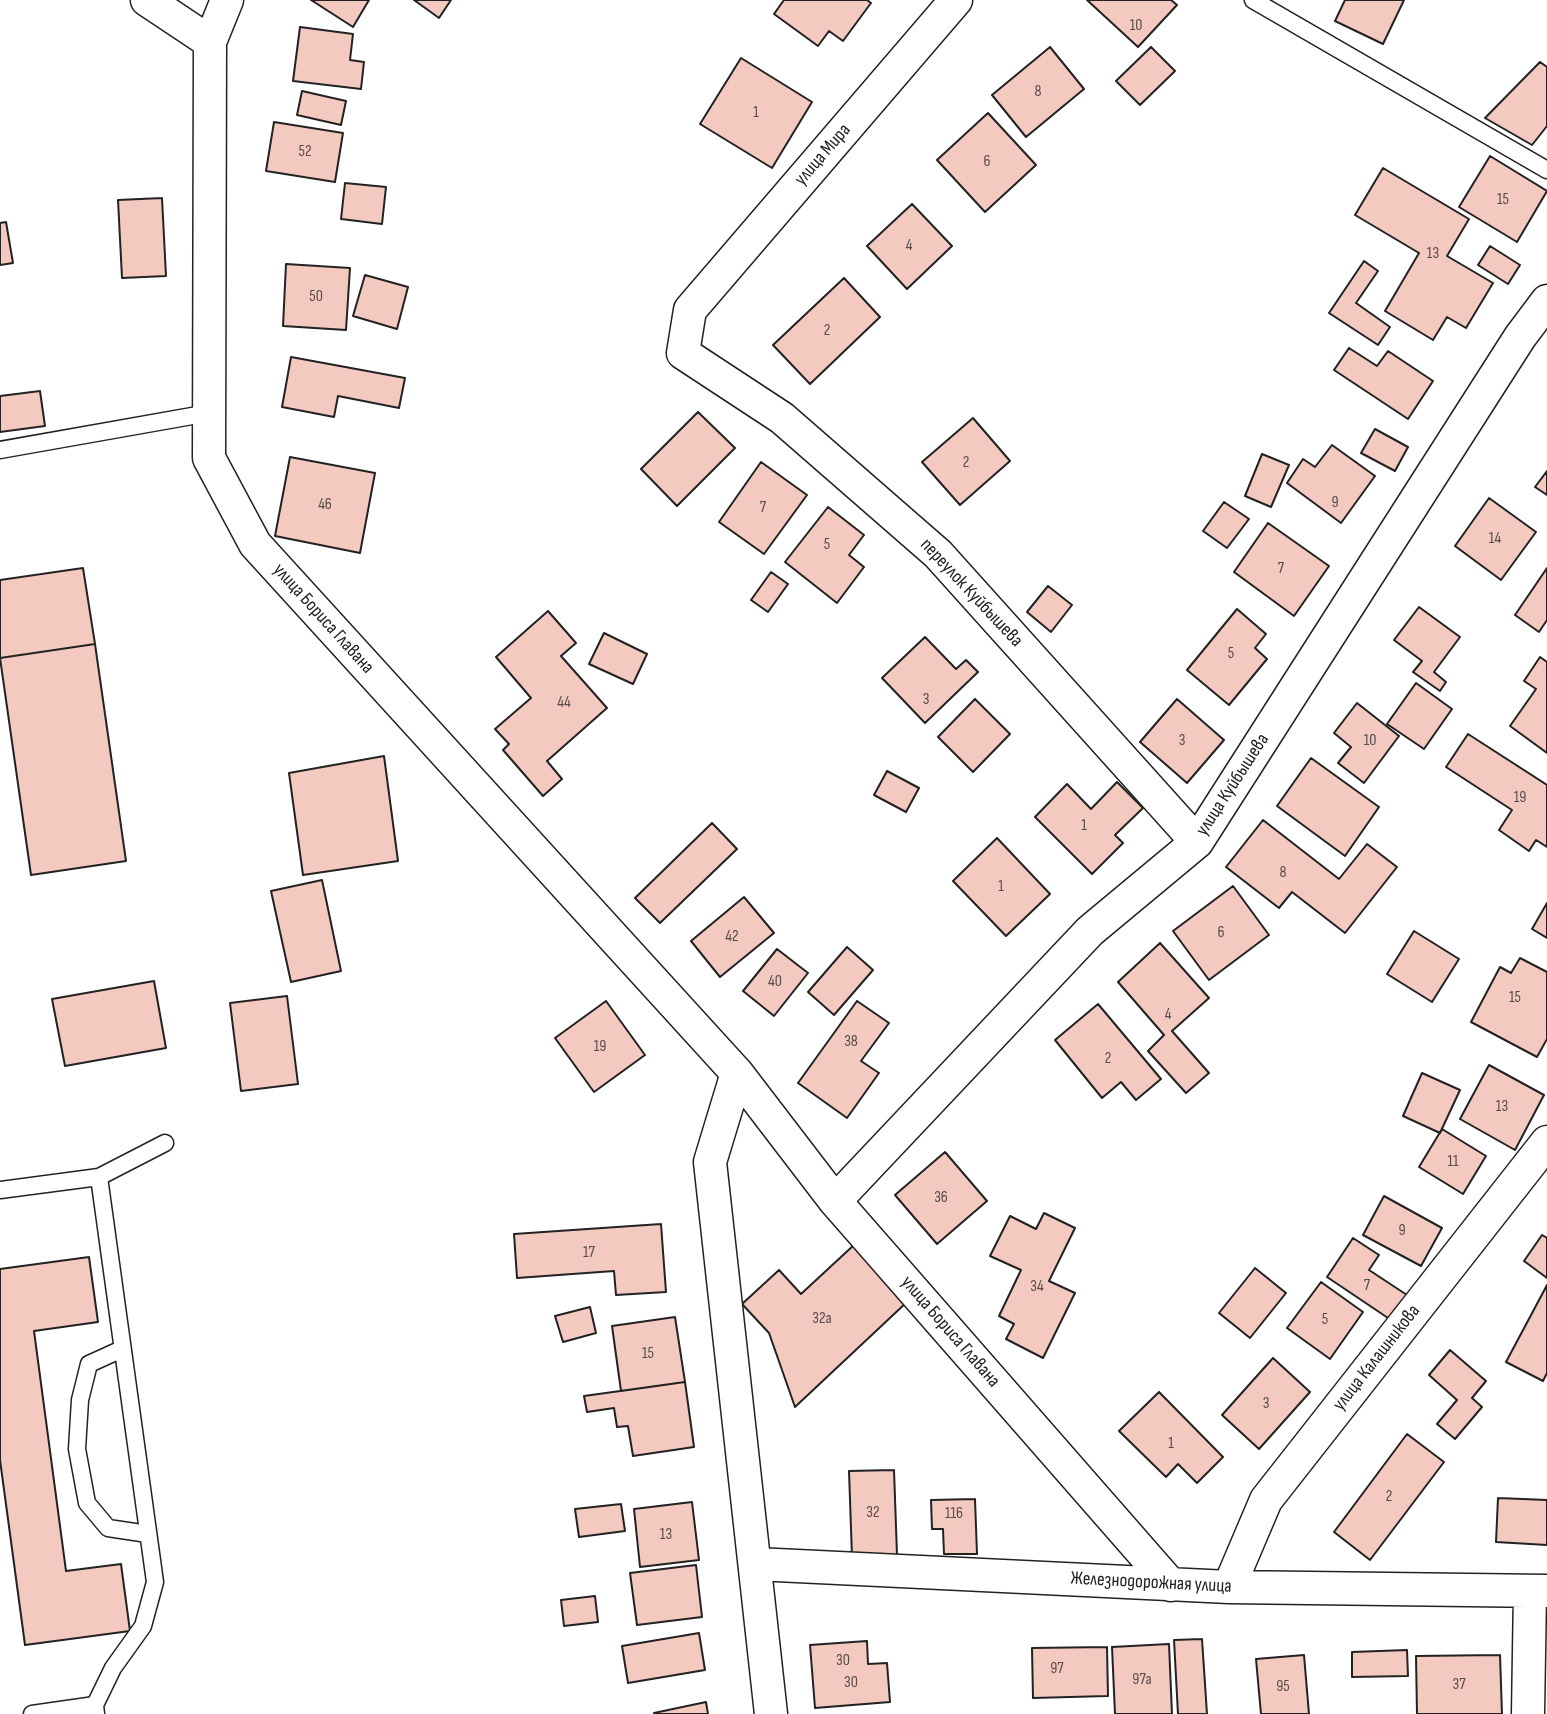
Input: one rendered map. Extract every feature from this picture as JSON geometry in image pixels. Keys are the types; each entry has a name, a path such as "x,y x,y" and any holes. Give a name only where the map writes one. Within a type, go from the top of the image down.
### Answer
{"street":[{"path":"147,0 210,42 228,0"},
{"name":"улица Мира","path":"690,310 956,0"},
{"name":"улица Бориса Главана","path":"210,42 209,458 255,544 737,1073 835,1201 1171,1585"},
{"name":"улица Куйбышева","path":"835,1201 1090,931 1197,842 1520,337 1547,301"},
{"name":"переулок Куйбышева","path":"690,310 683,354 782,418 938,554 1197,842"},
{"path":"737,1073 710,1162 771,1714"},
{"name":"улица Калашникова","path":"1229,1587 1266,1500 1547,1142"},
{"name":"Железнодорожная улица","path":"756,1564 1171,1585 1539,1591"},
{"path":"1528,1714 1539,1591"}],"lane":[{"path":"1253,0 1547,170"},
{"path":"0,450 209,413"},
{"path":"0,1190 99,1177 165,1143"},
{"path":"32,1714 95,1710 113,1668 143,1626 155,1582 99,1177"},
{"path":"122,1349 89,1364 80,1400 77,1449 87,1503 108,1528 148,1534"}],"building":[{"path":"311,0 369,0 353,27"},
{"path":"414,0 451,0 439,18"},
{"path":"784,0 867,0 871,3 843,41 829,31 818,46 774,14"},
{"path":"1087,0 1171,0 1177,5 1138,47"},
{"path":"1345,0 1404,0 1383,44 1335,21"},
{"path":"300,27 353,34 350,60 364,62 361,89 293,81"},
{"path":"1050,47 1084,89 1026,137 992,95"},
{"path":"1151,47 1175,71 1140,105 1116,81"},
{"path":"741,58 812,102 772,168 700,124"},
{"path":"1540,62 1547,67 1547,126 1532,145 1485,118"},
{"path":"302,91 346,101 341,125 297,115"},
{"path":"988,113 1036,165 985,212 937,160"},
{"path":"274,122 343,133 335,182 266,171"},
{"path":"1490,156 1547,191 1517,242 1459,207"},
{"path":"1383,168 1469,219 1447,256 1493,283 1466,328 1447,317 1433,340 1385,311 1419,253 1355,215"},
{"path":"345,183 386,187 382,224 341,219"},
{"path":"162,198 166,276 122,278 118,200"},
{"path":"912,204 952,246 907,289 867,246"},
{"path":"6,222 13,263 0,265 0,223"},
{"path":"1490,246 1520,265 1508,284 1478,265"},
{"path":"1364,261 1378,271 1356,303 1390,327 1378,345 1329,313"},
{"path":"286,264 350,268 346,330 283,326"},
{"path":"365,275 408,287 397,329 353,316"},
{"path":"844,278 880,317 810,384 773,345"},
{"path":"1349,348 1377,366 1388,351 1433,381 1408,419 1334,370"},
{"path":"291,357 405,378 399,408 338,396 334,417 282,407"},
{"path":"40,391 45,426 0,432 0,396"},
{"path":"698,412 735,448 677,506 641,469"},
{"path":"973,418 1010,461 960,505 922,462"},
{"path":"1375,429 1408,447 1395,471 1361,453"},
{"path":"1332,445 1375,476 1341,523 1287,483 1303,459 1315,467"},
{"path":"1262,454 1289,465 1271,507 1245,496"},
{"path":"290,457 375,473 360,553 275,536"},
{"path":"761,462 807,495 764,554 719,522"},
{"path":"1547,471 1547,495 1535,487"},
{"path":"1489,498 1536,532 1501,580 1455,546"},
{"path":"1224,502 1249,519 1227,548 1203,531"},
{"path":"828,507 864,535 849,555 864,567 837,603 785,562"},
{"path":"1268,523 1329,566 1294,616 1234,572"},
{"path":"83,568 95,644 0,658 0,580"},
{"path":"1547,568 1547,620 1539,632 1515,615"},
{"path":"771,572 788,584 768,612 751,600"},
{"path":"1048,586 1072,605 1051,632 1027,612"},
{"path":"1419,607 1460,637 1434,672 1446,682 1440,691 1413,672 1422,661 1394,640"},
{"path":"1237,609 1266,634 1255,648 1267,659 1229,705 1187,670"},
{"path":"548,611 576,643 561,656 607,708 547,761 562,779 543,796 503,750 509,744 495,729 531,698 496,657"},
{"path":"604,633 647,654 633,684 589,664"},
{"path":"925,637 956,669 966,660 978,672 925,723 882,678"},
{"path":"95,644 126,861 31,875 0,658"},
{"path":"1540,657 1547,662 1547,753 1510,726 1536,689 1524,681"},
{"path":"1416,683 1452,709 1424,749 1387,724"},
{"path":"975,699 1010,734 973,772 938,737"},
{"path":"1177,699 1224,740 1187,783 1140,742"},
{"path":"1357,703 1399,736 1364,783 1338,763 1351,747 1334,733"},
{"path":"1468,734 1547,785 1547,847 1536,840 1529,851 1499,830 1512,810 1446,767"},
{"path":"384,756 398,861 303,875 289,773"},
{"path":"1311,758 1379,807 1345,856 1277,806"},
{"path":"887,771 919,788 906,812 874,795"},
{"path":"1117,782 1143,808 1115,835 1123,843 1092,874 1035,817 1067,784 1091,809"},
{"path":"1263,820 1339,879 1367,844 1397,867 1345,933 1292,892 1279,908 1226,867"},
{"path":"712,823 737,849 660,923 635,898"},
{"path":"997,838 1050,894 1006,936 953,881"},
{"path":"322,880 341,971 291,982 271,891"},
{"path":"1233,886 1269,935 1209,980 1173,931"},
{"path":"744,897 774,933 720,977 691,941"},
{"path":"1547,903 1547,938 1532,929"},
{"path":"1414,931 1459,959 1432,1002 1387,974"},
{"path":"1160,943 1209,998 1172,1031 1209,1073 1186,1093 1148,1051 1164,1035 1118,982"},
{"path":"847,947 873,970 834,1015 808,992"},
{"path":"777,949 808,973 774,1016 743,991"},
{"path":"1520,958 1547,972 1547,1039 1537,1057 1471,1022 1500,967 1511,973"},
{"path":"154,981 166,1048 65,1066 52,999"},
{"path":"287,996 298,1084 241,1091 230,1003"},
{"path":"606,1001 645,1055 594,1092 555,1038"},
{"path":"857,1001 889,1023 861,1061 879,1073 847,1118 798,1083"},
{"path":"1098,1004 1161,1079 1136,1100 1121,1082 1102,1098 1055,1040"},
{"path":"1489,1065 1544,1095 1515,1150 1460,1119"},
{"path":"1422,1073 1460,1090 1440,1133 1403,1116"},
{"path":"1442,1129 1486,1156 1463,1194 1419,1167"},
{"path":"945,1152 987,1201 937,1244 895,1195"},
{"path":"1384,1196 1442,1228 1421,1266 1363,1235"},
{"path":"1044,1213 1075,1228 1049,1281 1075,1293 1043,1358 1006,1339 1014,1324 999,1316 1021,1270 990,1256 1010,1216 1036,1229"},
{"path":"661,1224 666,1292 616,1295 614,1271 517,1278 514,1234"},
{"path":"1542,1235 1547,1238 1547,1278 1524,1261"},
{"path":"1353,1238 1379,1255 1369,1270 1407,1295 1391,1320 1327,1277"},
{"path":"855,1244 908,1301 795,1407 769,1333 742,1304 779,1270 801,1294"},
{"path":"89,1257 98,1322 34,1331 66,1571 121,1564 130,1631 25,1645 0,1460 0,1269"},
{"path":"1255,1268 1286,1293 1250,1338 1219,1313"},
{"path":"1321,1282 1363,1312 1330,1359 1287,1328"},
{"path":"1547,1285 1547,1373 1543,1381 1506,1362"},
{"path":"590,1307 596,1333 563,1342 555,1316"},
{"path":"675,1317 685,1382 621,1391 612,1326"},
{"path":"1450,1350 1486,1381 1472,1398 1482,1407 1455,1439 1437,1424 1457,1400 1429,1375"},
{"path":"1273,1358 1310,1392 1259,1449 1222,1415"},
{"path":"685,1382 694,1447 633,1456 628,1426 617,1427 614,1408 587,1412 584,1396"},
{"path":"1159,1392 1223,1457 1197,1483 1178,1464 1166,1477 1119,1431"},
{"path":"1407,1434 1444,1462 1370,1560 1334,1532"},
{"path":"894,1470 897,1555 852,1557 849,1471"},
{"path":"1498,1498 1547,1500 1547,1545 1496,1542"},
{"path":"975,1499 977,1554 944,1554 943,1529 932,1529 931,1500"},
{"path":"692,1502 699,1560 640,1567 634,1509"},
{"path":"621,1504 625,1531 579,1537 575,1509"},
{"path":"696,1565 702,1617 637,1625 630,1573"},
{"path":"595,1596 598,1622 564,1626 561,1600"},
{"path":"699,1633 705,1670 628,1683 622,1646"},
{"path":"1202,1639 1207,1714 1178,1714 1174,1640"},
{"path":"867,1641 868,1664 887,1663 890,1702 815,1708 810,1645"},
{"path":"1169,1644 1172,1714 1115,1714 1112,1647"},
{"path":"1107,1647 1108,1696 1033,1698 1032,1648"},
{"path":"1407,1650 1408,1676 1352,1677 1352,1652"},
{"path":"1304,1655 1309,1714 1261,1714 1256,1659"},
{"path":"1500,1655 1502,1714 1417,1714 1416,1656"},
{"path":"706,1702 708,1714 654,1713"}]}
